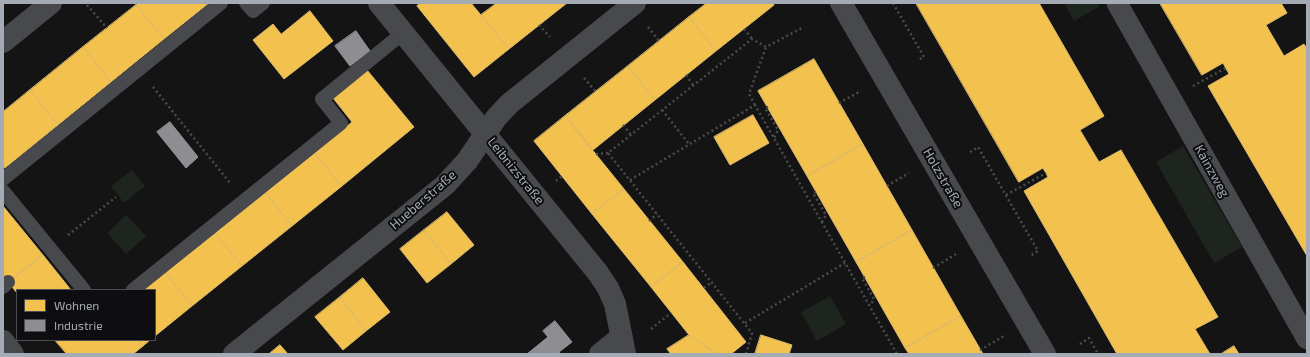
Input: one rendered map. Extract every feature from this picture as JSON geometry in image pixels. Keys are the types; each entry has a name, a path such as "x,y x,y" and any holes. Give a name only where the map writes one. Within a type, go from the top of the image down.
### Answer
{"street":[{"path":"3,42 51,3"},
{"name":"Leibnizstraße","path":"379,3 602,278 615,304 623,345"},
{"name":"Holzstraße","path":"841,3 1044,354"},
{"name":"Kainzweg","path":"1117,3 1307,339"},
{"name":"Hueberstraße","path":"234,354 445,185 467,161 496,118 510,104 640,12"},
{"path":"3,341 13,354"},
{"path":"600,354 623,345"}],"lane":[{"path":"3,179 221,3"},
{"path":"246,3 253,11 262,3"},
{"path":"134,289 341,123 322,99 403,33"},
{"path":"3,191 47,252 83,289"}],"path":[{"path":"893,3 924,57 918,60"},
{"path":"87,5 107,28"},
{"path":"640,12 659,41"},
{"path":"539,25 552,40"},
{"path":"804,27 766,47 749,94 897,354"},
{"path":"744,29 752,39 766,47"},
{"path":"596,154 608,153 752,39"},
{"path":"1171,98 1226,68"},
{"path":"139,69 244,200"},
{"path":"580,73 596,92"},
{"path":"686,75 693,85"},
{"path":"630,180 755,105"},
{"path":"768,107 765,108 778,130 774,138"},
{"path":"662,110 689,144"},
{"path":"623,126 631,135"},
{"path":"970,152 978,147 1006,195 1038,251 1030,256"},
{"path":"608,153 752,333 746,354"},
{"path":"1006,195 1046,172"},
{"path":"555,182 562,176"},
{"path":"816,192 813,193 826,215 822,222"},
{"path":"47,252 116,197"},
{"path":"649,221 657,214"},
{"path":"745,323 845,263"},
{"path":"865,277 862,278 874,299 870,306"},
{"path":"704,288 712,282"},
{"path":"651,329 671,313"},
{"path":"1080,344 1089,338 1098,354"}],"shaded area":[{"path":"1064,3 1098,3 1100,6 1074,21"},
{"path":"1183,146 1242,247 1214,263 1156,162"},
{"path":"132,170 145,186 124,203 111,186"},
{"path":"126,215 146,236 126,254 107,233"},
{"path":"830,296 846,324 817,341 801,312"}],"building: Wohnen":[{"path":"138,3 209,3 164,39 136,5"},
{"path":"421,3 471,3 509,49 474,77 417,6"},
{"path":"497,3 567,3 509,49 481,15"},
{"path":"707,3 773,3 774,5 716,51 689,17"},
{"path":"916,3 1039,3 1104,116 1080,130 1099,162 1121,150 1218,317 1195,329 1210,354 1117,354 1024,191 1048,177 1043,168 1019,182"},
{"path":"1160,3 1281,3 1287,13 1266,25 1284,56 1304,44 1307,49 1307,256 1208,86 1229,74 1223,63 1202,75"},
{"path":"136,5 164,39 111,82 83,47"},
{"path":"310,11 333,41 284,79 253,40 273,24 281,34"},
{"path":"689,17 716,51 655,100 628,66"},
{"path":"83,47 111,82 58,125 30,90"},
{"path":"814,59 863,144 807,176 758,91"},
{"path":"628,66 655,100 593,150 565,116"},
{"path":"367,70 414,127 342,186 314,153 352,122 333,98"},
{"path":"30,90 58,125 5,168 3,165 3,112"},
{"path":"753,115 769,143 730,165 714,137"},
{"path":"565,116 624,189 592,214 534,141"},
{"path":"863,144 912,230 856,262 807,176"},
{"path":"314,153 342,186 292,226 265,192"},
{"path":"624,189 683,262 651,287 592,214"},
{"path":"265,192 292,226 242,266 215,233"},
{"path":"3,206 43,255 8,282 3,276"},
{"path":"447,212 474,245 451,264 424,230"},
{"path":"424,230 451,264 427,283 400,249"},
{"path":"912,230 961,316 905,348 856,262"},
{"path":"215,233 242,266 192,306 165,272"},
{"path":"43,255 70,289 16,289 16,292 8,282"},
{"path":"683,262 746,342 731,354 717,354 689,335 651,287"},
{"path":"165,272 192,306 156,335 156,289 144,289"},
{"path":"363,278 390,312 366,331 340,297"},
{"path":"340,297 366,331 343,350 315,317"},
{"path":"961,316 983,354 909,354 905,348"},
{"path":"689,335 717,354 671,354 667,349"},
{"path":"761,335 792,345 789,354 755,354"},
{"path":"56,341 139,341 143,346 133,354 67,354"},
{"path":"139,341 149,341 143,346"},
{"path":"280,345 288,354 269,354"},
{"path":"1234,346 1239,354 1221,354"}],"building: Industrie":[{"path":"356,31 370,51 350,66 335,46"},
{"path":"170,122 198,157 186,168 157,132"},
{"path":"555,321 572,342 559,352 561,354 527,354 548,337 543,331"}]}
